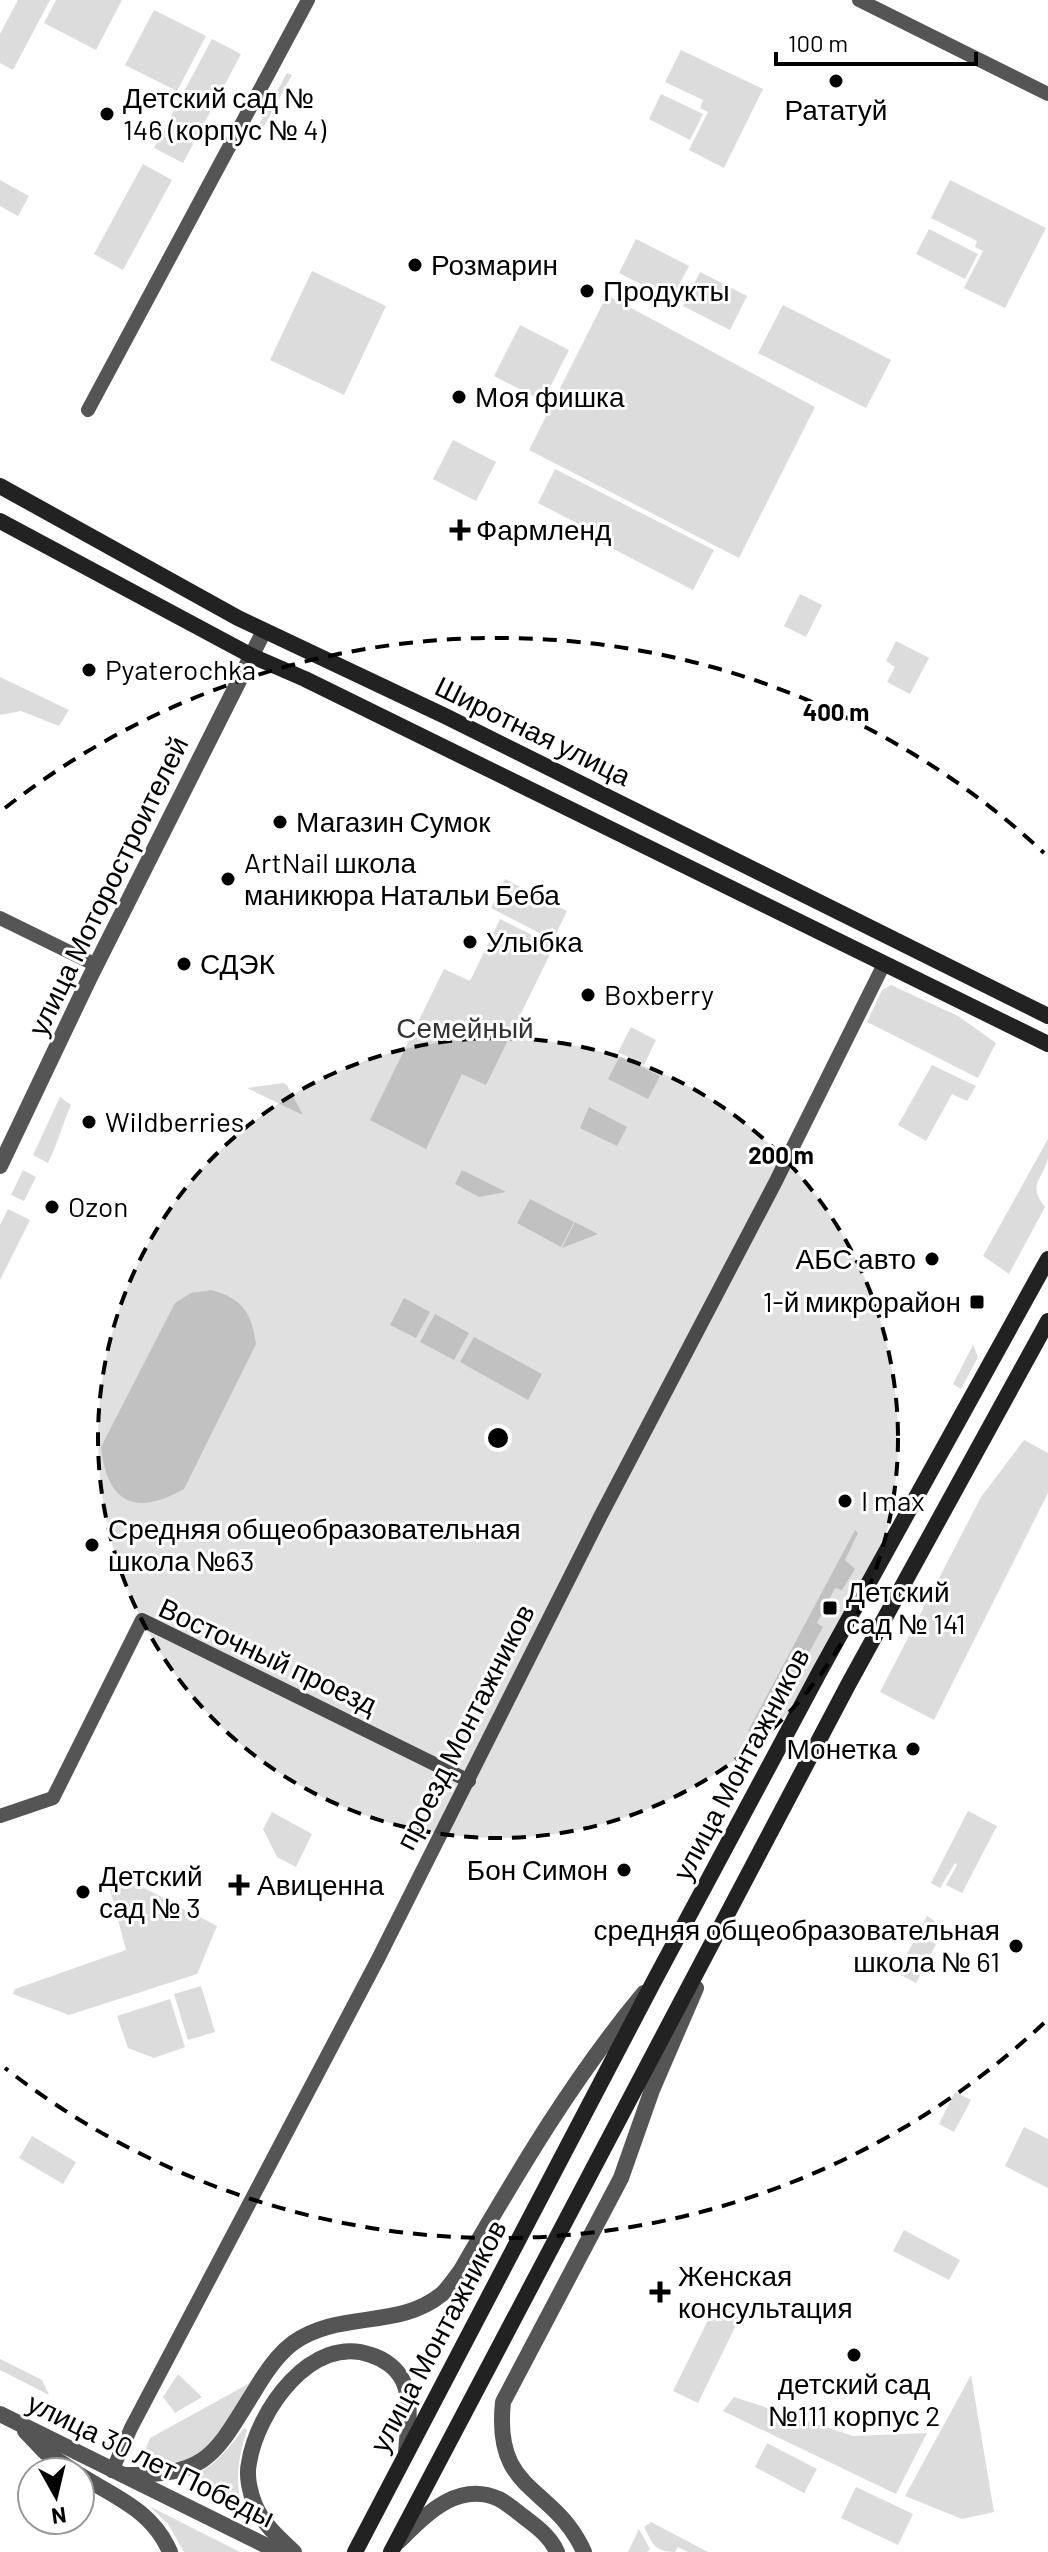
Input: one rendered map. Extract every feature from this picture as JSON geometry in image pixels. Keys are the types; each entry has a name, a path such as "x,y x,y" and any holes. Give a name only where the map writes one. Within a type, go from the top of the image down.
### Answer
{"main road":[{"name":"Широтная улица","path":"0,486 264,631 445,716 1048,1016"},
{"name":"Широтная улица","path":"0,521 252,656 1048,1044"},
{"path":"614,832 626,831 632,825 633,813 627,807"},
{"path":"675,862 668,851 670,842 680,836 688,837"},
{"name":"улица Монтажников","path":"355,2552 827,1658 1048,1259"},
{"name":"улица Монтажников","path":"393,2549 848,1685 1048,1321"}],"street":[{"path":"88,410 308,0"},
{"path":"859,0 1048,94"},
{"name":"улица Моторостроителей","path":"0,1166 96,965 264,631"},
{"path":"0,918 96,965"},
{"name":"проезд Монтажников","path":"118,2473 131,2428 469,1781 581,1553 775,1183 884,964"},
{"name":"Восточный проезд","path":"0,1816 53,1798 142,1620 469,1781"},
{"path":"584,2552 576,2535 560,2515 520,2480 509,2463 502,2442 503,2402 621,2178 652,2090 721,1929"},
{"path":"118,2473 164,2475 198,2465 214,2452 265,2373 292,2344 316,2329 344,2321 384,2319 404,2314 423,2307 443,2292 461,2270 555,2112 604,2041 653,1983"},
{"path":"294,2552 266,2524 256,2506 248,2465 254,2443 273,2406 294,2377 313,2361 333,2352 361,2351 387,2360 403,2381 408,2405 406,2454"},
{"name":"улица 30 лет Победы","path":"0,2414 279,2552"},
{"path":"19,2424 51,2456"},
{"path":"96,2484 135,2507 159,2531 170,2552"},
{"path":"393,2549 439,2504 458,2496 479,2493 500,2499 545,2533 557,2552"}],"green space":[{"path":"18,0 50,0 13,70 0,63 0,34"},
{"path":"56,0 122,0 96,50 44,23"},
{"path":"154,10 206,36 177,91 125,65"},
{"path":"212,39 241,54 183,163 154,148"},
{"path":"681,50 763,89 724,168 689,150 708,112 700,108 703,100 665,82"},
{"path":"287,73 292,75 262,130 257,128"},
{"path":"661,94 703,114 690,140 649,119"},
{"path":"143,164 172,180 123,270 94,254"},
{"path":"0,180 29,196 18,216 0,206"},
{"path":"950,180 1046,228 1005,308 964,288 983,251 975,247 977,241 931,218"},
{"path":"929,229 978,254 965,279 916,254"},
{"path":"636,239 689,266 671,300 619,273"},
{"path":"312,271 386,306 344,395 270,360"},
{"path":"700,272 747,296 730,330 683,306"},
{"path":"607,295 815,407 739,558 529,450"},
{"path":"783,305 891,360 866,408 758,353"},
{"path":"520,325 569,350 543,401 494,376"},
{"path":"453,440 496,462 476,501 433,479"},
{"path":"555,469 714,550 693,590 594,539 596,533 538,503"},
{"path":"800,594 822,605 806,637 784,626"},
{"path":"896,641 929,658 910,694 887,682 895,667 886,661"},
{"path":"0,677 69,710 59,726 21,711 0,715"},
{"path":"505,879 567,911 553,940 491,908"},
{"name":"Семейный","path":"500,919 554,946 486,1085 462,1074 426,1149 370,1120 444,969 470,981"},
{"path":"891,985 958,1016 996,1043 978,1078 867,1022 882,990"},
{"path":"631,1027 656,1040 644,1065 618,1052"},
{"path":"620,1056 660,1076 648,1099 608,1079"},
{"path":"932,1065 976,1086 967,1101 952,1094 926,1141 898,1125"},
{"path":"287,1085 303,1115 247,1088"},
{"path":"60,1097 71,1105 48,1163 33,1155"},
{"path":"589,1107 627,1127 617,1146 580,1128"},
{"path":"1048,1139 1048,1159 1036,1188 1045,1207 1009,1274 983,1256"},
{"path":"23,1170 36,1177 24,1201 11,1195"},
{"path":"462,1170 506,1192 479,1197 455,1184"},
{"path":"530,1199 574,1222 561,1247 517,1223"},
{"path":"8,1209 30,1220 0,1280 0,1225"},
{"path":"575,1222 598,1234 562,1248"},
{"path":"211,1290 231,1298 244,1308 256,1344 184,1489 151,1502 126,1500 110,1481 101,1447 175,1303 191,1293"},
{"path":"404,1298 430,1312 416,1338 390,1325"},
{"path":"435,1314 469,1333 454,1360 420,1342"},
{"path":"474,1337 542,1374 528,1400 460,1362"},
{"path":"973,1345 978,1357 961,1389 953,1384"},
{"path":"1024,1440 1048,1453 1048,1493 934,1720 880,1692 981,1497"},
{"path":"855,1530 858,1533 845,1560 855,1569 842,1590 835,1588 817,1623 823,1627 765,1733 748,1731"},
{"path":"968,1811 997,1826 962,1893 946,1885 957,1865 955,1863 940,1888 931,1883"},
{"path":"272,1812 312,1834 296,1867 277,1857 263,1829"},
{"path":"104,1867 217,1926 197,1974 69,2015 13,1994 15,1989 126,1950"},
{"path":"927,1916 935,1921 926,1939 936,1944 916,1983 897,1973"},
{"path":"201,1986 215,2032 188,2040 174,1994"},
{"path":"170,1999 185,2047 154,2058 128,2048 117,2016"},
{"path":"955,2092 971,2100 954,2132 939,2124"},
{"path":"1024,2127 1048,2139 1048,2188 1005,2166"},
{"path":"32,2136 76,2162 63,2184 19,2158"},
{"path":"904,2230 960,2260 949,2280 893,2251"},
{"path":"716,2304 740,2317 698,2403 673,2391"},
{"path":"0,2359 42,2380 49,2395 0,2370"},
{"path":"178,2374 202,2397 175,2413 163,2397"},
{"path":"971,2375 994,2512 962,2519 905,2496"},
{"path":"250,2383 220,2433 200,2454 174,2462 143,2455 150,2438"},
{"path":"734,2397 853,2436 927,2433 896,2494 723,2411"},
{"path":"244,2428 247,2430 238,2475 241,2503 191,2477 227,2450"},
{"path":"767,2443 817,2469 804,2493 755,2467"},
{"path":"856,2487 913,2514 898,2545 841,2518"},
{"path":"149,2506 240,2552 184,2552 168,2524"},
{"path":"651,2522 708,2552 688,2552 678,2547 675,2552 658,2549 644,2527"},
{"path":"639,2529 650,2549 647,2552 628,2552"}],"place":[{"name":"Рататуй","path":"836,81"},
{"name":"Детский сад № 146 (корпус № 4)","path":"107,114"},
{"name":"Розмарин","path":"415,265"},
{"name":"Продукты","path":"587,291"},
{"name":"Моя фишка","path":"459,397"},
{"name":"Фармленд","path":"460,530"},
{"name":"Pyaterochka","path":"89,670"},
{"name":"Магазин Сумок","path":"280,822"},
{"name":"ArtNail школа маникюра Натальи Беба","path":"228,879"},
{"name":"Улыбка","path":"470,942"},
{"name":"СДЭК","path":"184,964"},
{"name":"Boxberry","path":"588,995"},
{"name":"Wildberries","path":"89,1122"},
{"name":"Ozon","path":"52,1207"},
{"name":"АБС авто","path":"932,1259"},
{"name":"1-й микрорайон","path":"977,1302"},
{"name":"I max","path":"845,1501"},
{"name":"Средняя общеобразовательная школа №63","path":"92,1545"},
{"name":"Детский сад № 141","path":"830,1608"},
{"name":"Монетка","path":"913,1749"},
{"name":"Бон Симон","path":"624,1870"},
{"name":"Авиценна","path":"239,1885"},
{"name":"Детский сад № 3","path":"83,1892"},
{"name":"средняя общеобразовательная школа № 61","path":"1016,1946"},
{"name":"Женская консультация","path":"660,2292"},
{"name":"детский сад №111 корпус 2","path":"854,2355"}]}
